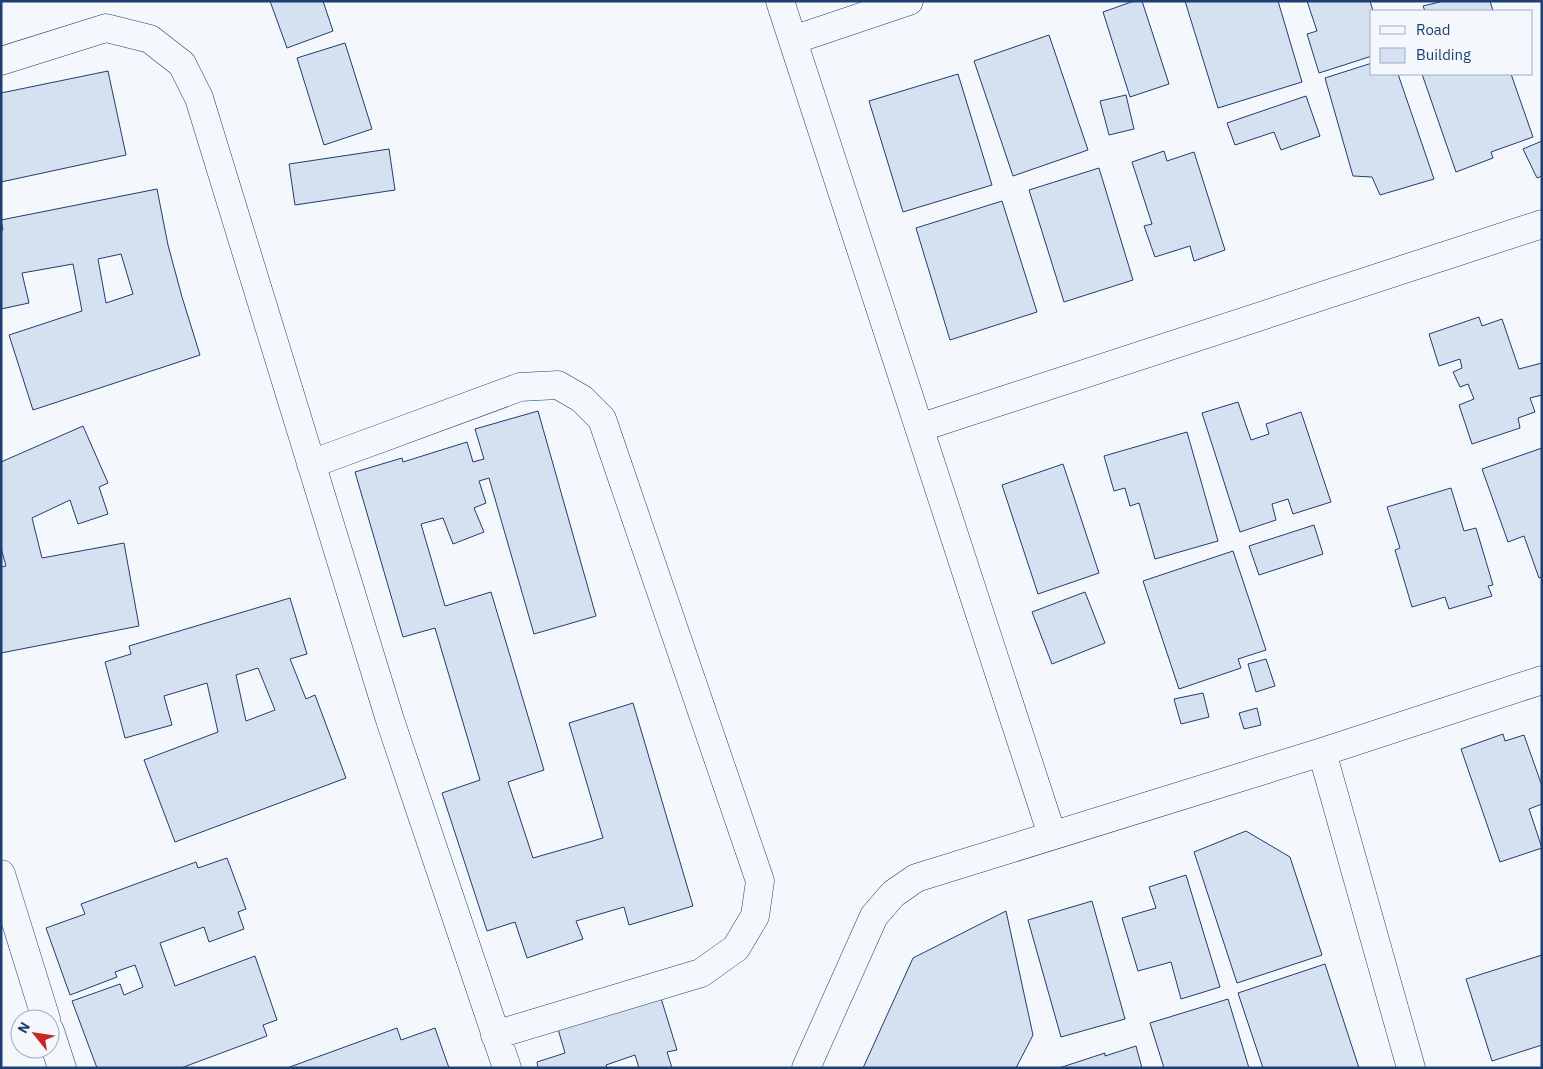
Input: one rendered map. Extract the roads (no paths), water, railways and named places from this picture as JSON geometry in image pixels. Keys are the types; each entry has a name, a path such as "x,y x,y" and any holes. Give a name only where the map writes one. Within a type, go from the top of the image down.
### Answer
{"street":[{"path":"780,1 1052,836"},
{"path":"793,40 909,1"},
{"path":"1,61 106,28 150,39 182,64 199,98 390,720 507,1068"},
{"path":"919,428 1542,224"},
{"path":"311,464 520,387 558,385 582,399 602,419 760,881 755,916 736,948 701,973 495,1035"},
{"path":"806,1068 874,916 892,894 916,878 1322,752 1542,680"},
{"path":"1322,752 1411,1068"},
{"path":"1,874 43,1009"}]}
